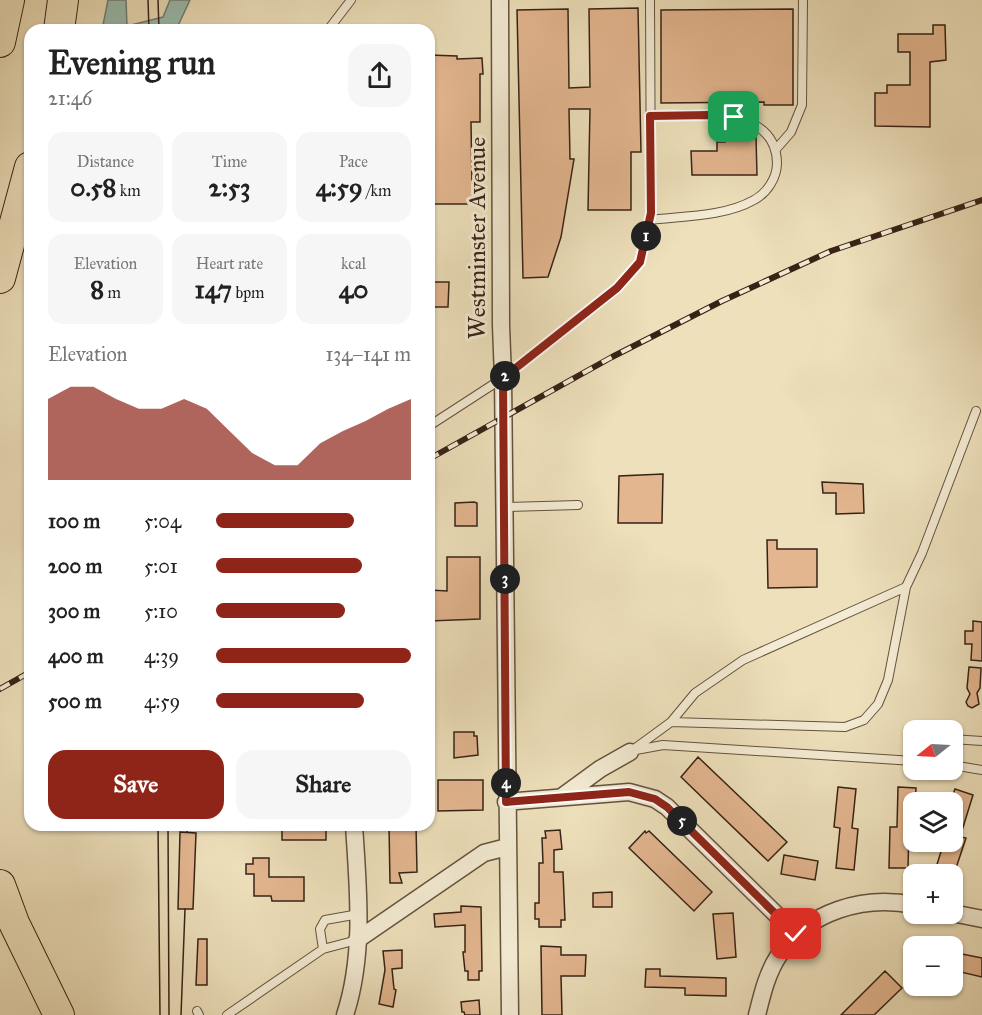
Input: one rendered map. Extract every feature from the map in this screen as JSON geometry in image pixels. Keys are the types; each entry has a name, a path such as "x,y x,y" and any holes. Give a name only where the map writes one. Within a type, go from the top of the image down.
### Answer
{"highway":[{"path":"0,42 9,0"},
{"path":"60,24 63,0"},
{"path":"0,278 24,189"},
{"path":"0,885 31,958 60,1015"}],"street":[{"name":"Westminster Avenue","path":"500,0 501,325 510,1015"},
{"path":"562,797 600,769 630,752"},
{"path":"506,802 629,792 655,799 667,807 796,934"},
{"path":"345,1015 354,975 359,915 354,831"},
{"path":"357,940 484,853 507,847"},
{"path":"757,1015 772,968 796,934 814,920 833,911 858,904 876,902 903,904"},
{"path":"963,915 982,919"}],"lane":[{"path":"333,24 351,0"},
{"path":"435,422 503,378 617,288 640,262 650,220 650,0"},
{"path":"777,148 791,132 802,105 803,0"},
{"path":"650,116 710,115 734,117 750,122 766,134 777,148 777,168 766,191 754,200 715,212 650,220"},
{"path":"671,722 845,727 864,720 878,704 888,680 906,587 922,553 976,411"},
{"path":"504,507 578,505"},
{"path":"630,752 671,722 695,693 743,660 906,587"},
{"path":"963,740 982,741"},
{"path":"630,752 663,745 903,760"},
{"path":"963,767 982,770"},
{"path":"323,949 320,929 325,920 359,915"},
{"path":"227,1015 323,949 357,940"}],"water":[{"path":"108,0 126,0 127,24 103,24"},
{"path":"170,0 190,0 179,24 135,24 163,17"}],"building":[{"path":"638,8 641,152 631,152 631,210 588,210 590,109 569,109 570,159 574,159 561,237 548,277 523,278 517,10 568,9 569,88 590,87 589,9"},
{"path":"793,9 793,105 764,105 764,102 661,103 661,10"},
{"path":"933,25 945,25 946,60 930,62 930,127 875,126 875,93 887,93 887,85 910,85 910,52 898,52 898,34 933,34"},
{"path":"435,55 457,56 457,59 482,58 480,122 471,122 472,184 477,184 477,204 435,204"},
{"path":"725,137 756,137 757,175 692,175 691,151 717,151 717,142 725,142"},
{"path":"435,282 449,282 448,307 435,307"},
{"path":"663,474 662,523 618,523 619,476"},
{"path":"822,482 863,484 864,513 836,514 836,493 823,493"},
{"path":"455,503 477,503 477,526 455,526"},
{"path":"767,540 777,540 777,549 817,549 817,587 768,588"},
{"path":"447,557 480,557 480,619 435,621 435,590 447,591"},
{"path":"973,621 982,622 982,661 971,660 972,644 965,644 965,631 973,631"},
{"path":"969,667 981,668 980,688 977,693 979,704 972,708 966,702 970,694 967,688"},
{"path":"454,732 474,732 474,736 477,736 478,755 454,758"},
{"path":"698,757 787,842 768,861 681,777"},
{"path":"438,780 483,780 483,810 438,811"},
{"path":"838,787 856,789 852,828 858,829 854,870 836,868 840,828 834,827"},
{"path":"898,787 916,788 916,792 903,792 903,852 908,852 908,864 903,864 903,868 889,868 890,827 897,827"},
{"path":"955,789 973,795 963,827 963,792 954,792"},
{"path":"560,830 562,849 554,850 554,872 563,872 565,920 561,920 561,927 539,927 539,919 535,919 535,903 539,903 539,863 543,863 542,838 546,838 545,831"},
{"path":"282,831 326,831 326,840 282,840"},
{"path":"389,831 416,831 417,872 399,873 402,883 390,883"},
{"path":"645,831 646,833 649,831 712,892 694,911 629,848"},
{"path":"180,832 196,833 193,909 178,909"},
{"path":"941,852 961,852 957,864 937,864"},
{"path":"784,855 818,861 815,880 781,874"},
{"path":"253,858 269,858 269,877 304,877 304,901 272,901 271,896 254,896 254,874 246,874 246,864 253,864"},
{"path":"612,892 612,907 593,907 593,893"},
{"path":"461,906 481,907 482,971 479,971 479,980 468,980 468,971 465,971 463,952 465,952 465,925 435,927 434,914 461,912"},
{"path":"733,913 736,957 717,959 713,914"},
{"path":"198,939 207,939 207,985 196,985"},
{"path":"541,946 561,947 561,955 586,955 585,976 561,976 562,1015 542,1015"},
{"path":"402,950 402,968 392,969 396,990 393,1007 379,1004 385,970 383,951"},
{"path":"963,954 982,958 982,977 963,973"},
{"path":"646,969 660,969 660,976 726,978 726,996 685,995 685,988 645,987"},
{"path":"885,971 902,988 874,1015 841,1015"},
{"path":"479,1000 480,1015 465,1015 462,1012 461,1002"}],"tram line":[{"path":"148,0 149,24"},
{"path":"158,0 159,24"},
{"path":"158,831 160,1015"},
{"path":"168,831 169,1015"},
{"path":"181,1015 185,909"}],"railway":[{"path":"435,456 612,357 722,301 831,251 982,200"},
{"path":"0,689 24,675"}],"route":[{"path":"734,117 650,116 651,213 640,262 617,288 503,378 506,802 614,792 641,794 655,799 667,807 796,934"}]}
